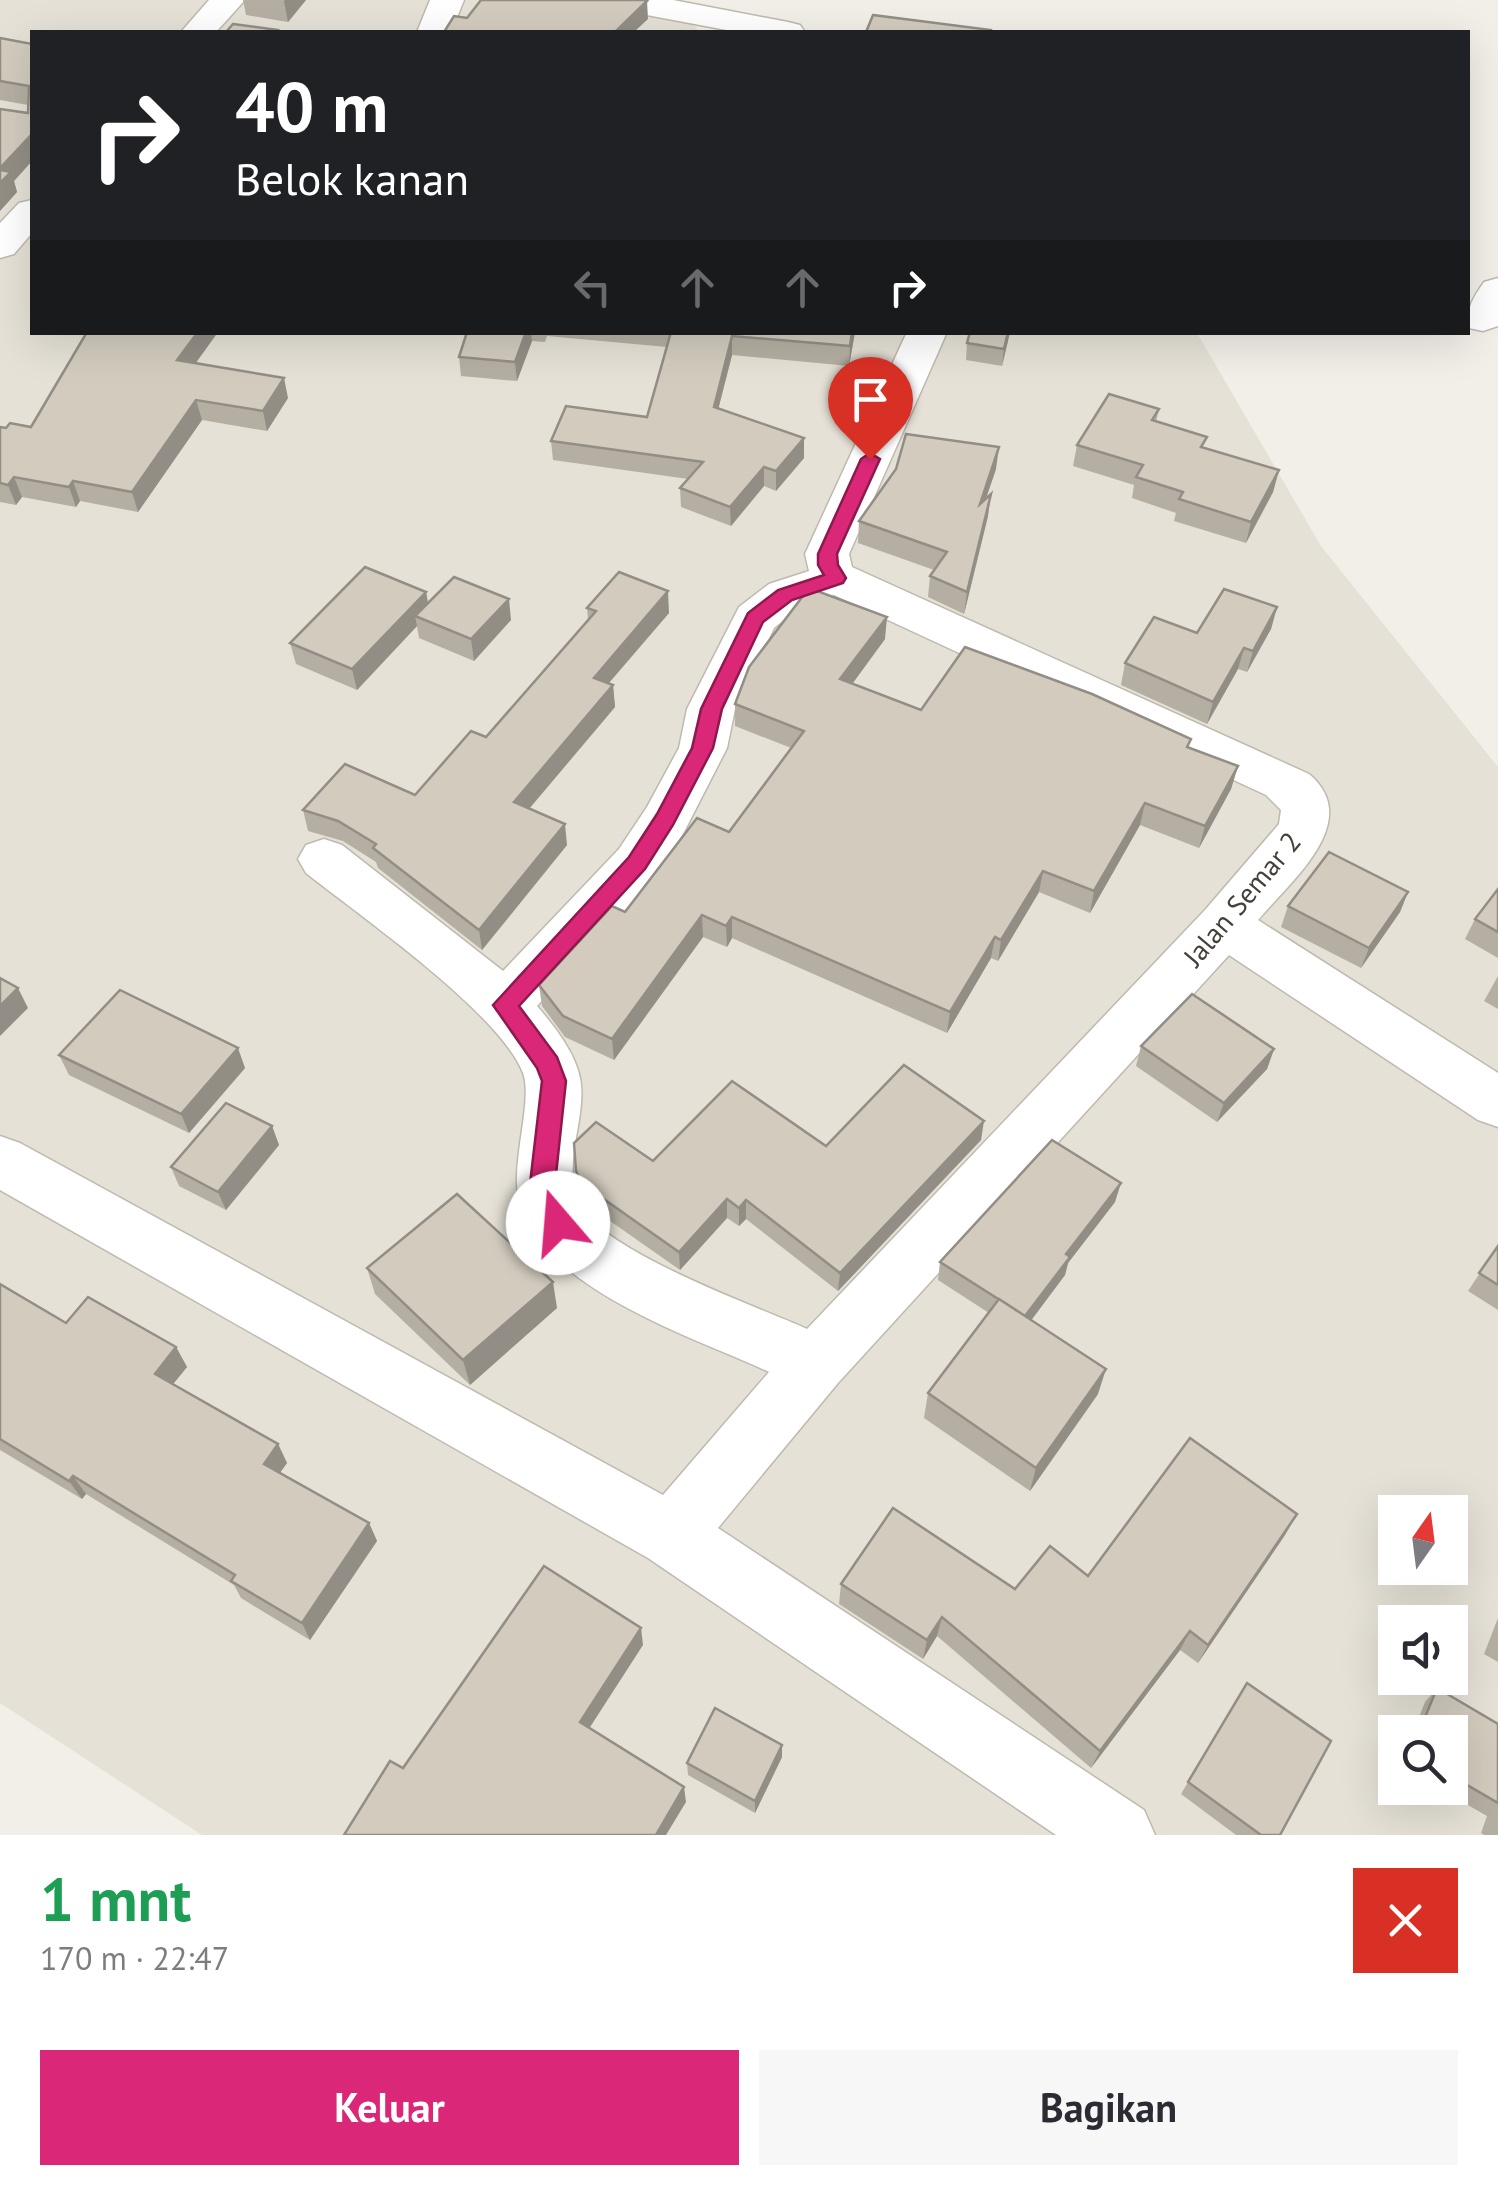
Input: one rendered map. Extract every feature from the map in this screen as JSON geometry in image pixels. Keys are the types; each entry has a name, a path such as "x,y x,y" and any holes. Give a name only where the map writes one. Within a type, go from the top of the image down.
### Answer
{"street":[{"path":"200,30 228,0"},
{"path":"435,30 448,0"},
{"path":"620,0 778,30"},
{"path":"0,246 30,213"},
{"path":"0,261 30,262"},
{"path":"505,1005 637,863 666,820 703,748 712,709 755,618 785,595 836,578 827,554 926,335"},
{"name":"Jalan Semar 2","path":"672,1535 816,1363 1224,925 1301,833 1308,818 1308,804 1299,791 836,578"},
{"path":"324,858 505,1005 548,1064 554,1081 542,1184 546,1202 558,1223 600,1262 629,1278 816,1363"},
{"path":"1224,925 1498,1104"},
{"path":"0,1161 672,1535 1119,1835"}],"shaded area":[{"path":"0,0 676,0 698,30 30,30 30,335 1198,335 1321,546 1498,767 1498,1835 202,1835 0,1703"}],"building":[{"path":"481,0 647,1 617,30 445,30 454,16 467,18"},
{"path":"873,15 991,30 867,30"},
{"path":"233,24 278,30 228,30"},
{"path":"0,38 30,44 30,136 0,168 0,109 28,113 29,86 0,81"},
{"path":"0,170 11,172 0,183"},
{"path":"85,335 196,335 177,360 284,378 263,411 196,400 132,492 73,481 69,487 14,477 8,485 0,483 0,427 6,428 10,423 31,427"},
{"path":"466,335 525,335 515,362 459,357"},
{"path":"670,335 852,335 850,346 732,336 714,407 804,438 776,471 764,467 730,507 680,488 703,462 551,441 566,406 647,417"},
{"path":"969,335 1007,335 1004,349 967,343"},
{"path":"1109,394 1159,409 1152,420 1207,437 1201,447 1279,470 1251,522 1179,499 1183,492 1136,477 1143,465 1077,445"},
{"path":"906,434 999,447 980,504 991,494 967,592 930,576 947,552 859,521 896,469"},
{"path":"365,567 426,592 352,669 290,643"},
{"path":"619,572 668,591 594,678 613,685 514,802 565,824 479,930 373,848 376,844 338,821 303,810 345,764 415,795 471,731 486,737 596,611 587,608"},
{"path":"454,577 509,599 471,639 415,616"},
{"path":"809,588 887,617 840,679 921,710 965,647 1092,694 1191,739 1187,747 1238,766 1205,826 1145,803 1094,891 1043,871 1001,940 995,937 950,1012 732,917 726,926 702,915 612,1039 563,1016 539,985 612,906 625,912 697,818 729,832 804,731 735,704 749,667"},
{"path":"1224,589 1277,607 1253,651 1244,648 1213,702 1125,663 1154,617 1197,633"},
{"path":"1329,852 1408,892 1369,948 1288,906"},
{"path":"1498,889 1498,932 1475,919"},
{"path":"0,978 18,988 0,1006"},
{"path":"120,990 238,1048 181,1114 59,1055"},
{"path":"1192,994 1274,1049 1224,1103 1141,1046"},
{"path":"904,1065 984,1121 840,1273 746,1200 739,1208 727,1199 679,1252 581,1183 576,1171 574,1143 596,1122 653,1161 732,1081 826,1146"},
{"path":"226,1103 272,1126 218,1192 171,1167"},
{"path":"1052,1140 1121,1183 1066,1254 1070,1257 1025,1316 940,1262"},
{"path":"457,1194 553,1282 463,1360 367,1268"},
{"path":"1498,1246 1498,1285 1479,1273"},
{"path":"0,1284 66,1323 88,1297 176,1347 155,1374 278,1444 264,1464 369,1523 302,1623 231,1581 235,1575 73,1476 69,1481 0,1439"},
{"path":"999,1299 1106,1369 1036,1468 928,1393"},
{"path":"1190,1438 1297,1514 1208,1645 1190,1631 1100,1751 942,1617 927,1640 841,1584 893,1508 1015,1589 1050,1546 1088,1576"},
{"path":"544,1566 641,1628 580,1722 684,1787 656,1835 344,1835 390,1761 403,1768"},
{"path":"1247,1683 1331,1741 1280,1835 1261,1835 1188,1782"},
{"path":"1434,1695 1449,1695 1498,1724 1498,1803 1468,1786 1468,1715 1426,1715"},
{"path":"715,1708 782,1745 755,1801 687,1763"}],"route":[{"path":"558,1223 546,1202 542,1184 554,1081 548,1064 505,1005 637,863 666,820 703,748 712,709 755,618 785,595 836,578 827,554 870,459"}]}
